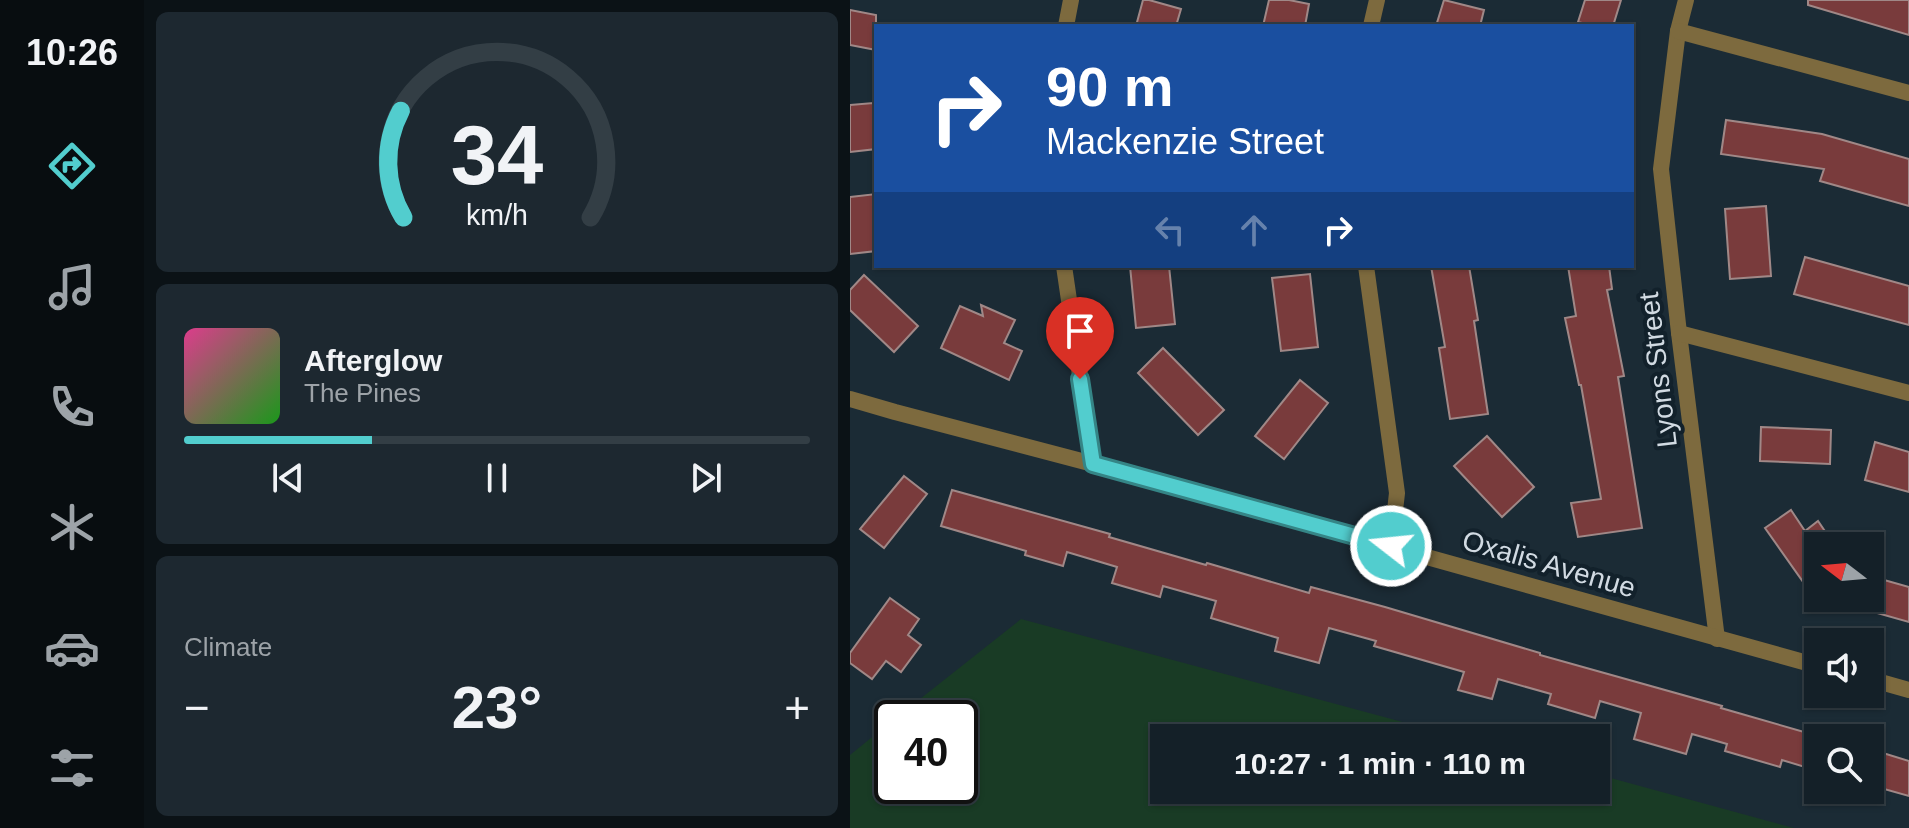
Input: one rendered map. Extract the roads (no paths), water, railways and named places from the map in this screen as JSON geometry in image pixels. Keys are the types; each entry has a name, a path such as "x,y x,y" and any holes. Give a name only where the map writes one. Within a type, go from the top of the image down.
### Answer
{"street":[{"path":"1066,24 1071,0"},
{"path":"1371,24 1377,0"},
{"name":"Lyons Street","path":"1686,0 1678,31 1661,169 1717,639"},
{"path":"1678,31 1909,93"},
{"path":"1064,268 1093,464"},
{"path":"1366,268 1397,493 1391,546"},
{"path":"1679,333 1909,393"},
{"name":"Oxalis Avenue","path":"850,399 1804,662"},
{"path":"1884,683 1909,690"}]}
